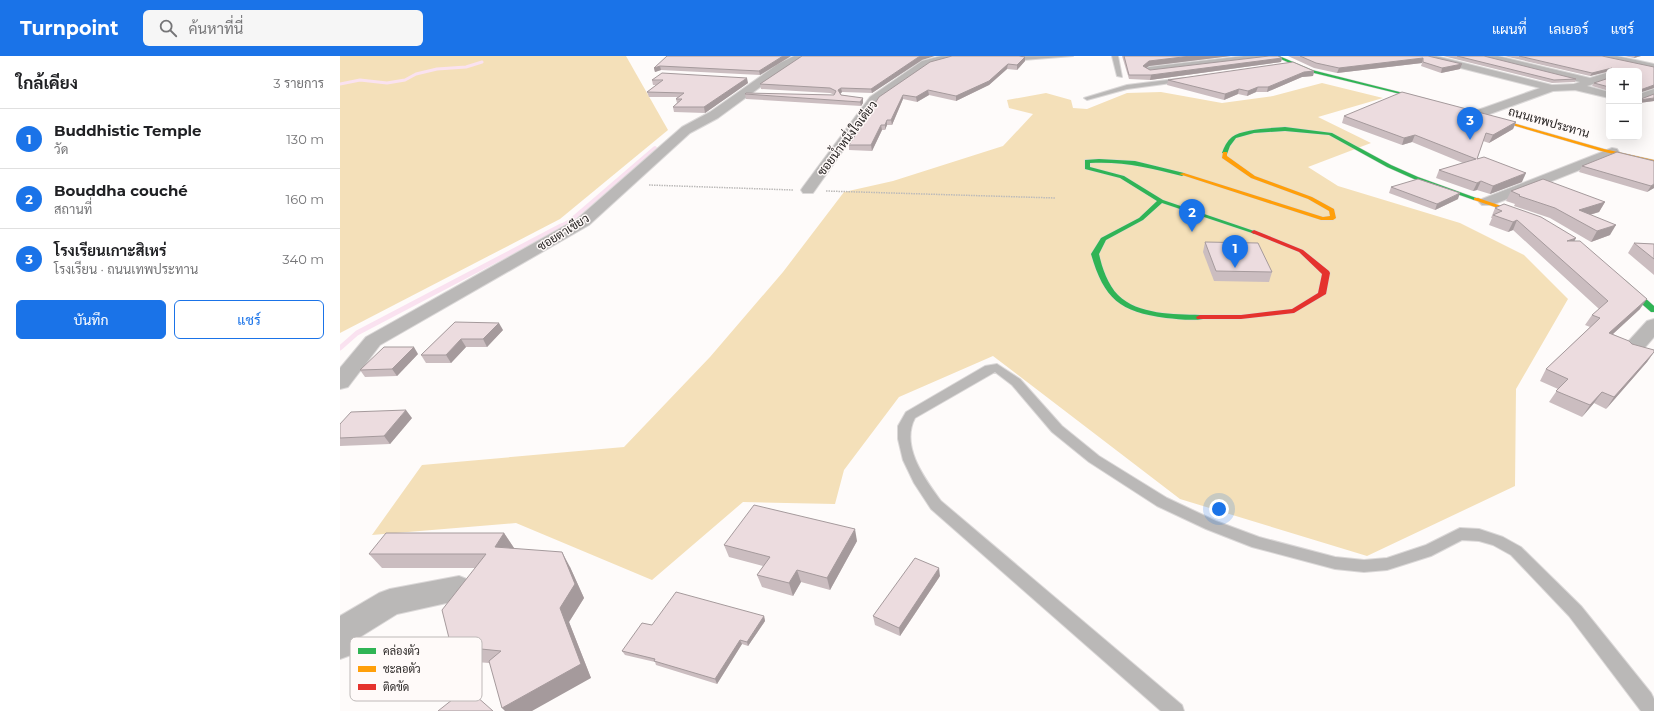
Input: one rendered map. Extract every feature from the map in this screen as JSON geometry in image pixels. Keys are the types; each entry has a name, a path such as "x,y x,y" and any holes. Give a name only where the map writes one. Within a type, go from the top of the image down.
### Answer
{"street":[{"name":"ซอยตาเขียว","path":"340,382 373,341 583,222 686,130 714,115 800,56"},
{"name":"ซอยน้ำหนึ่งใจเดียว","path":"808,190 874,99 926,63 952,56"},
{"path":"1175,56 1192,65"},
{"path":"1149,70 1235,58 1269,56"},
{"path":"1276,56 1311,71 1440,103"},
{"path":"1425,56 1552,88"},
{"path":"1486,56 1592,81"},
{"path":"1604,56 1654,67"},
{"path":"1629,68 1654,59"},
{"path":"1598,68 1606,70"},
{"path":"1575,87 1606,76"},
{"path":"1476,113 1552,88 1575,87 1606,94"},
{"path":"1642,97 1654,92"},
{"path":"860,98 874,99"},
{"path":"1642,104 1654,106"},
{"name":"ถนนเทพประทาน","path":"1476,113 1612,152 1654,162"},
{"path":"1161,201 1141,219 1103,239 1095,254 1100,272 1118,300 1146,312 1181,317 1241,317 1294,311 1322,294 1326,274 1301,251 1248,229 1161,201 1122,177 1086,168 1087,161 1105,159 1163,168 1323,219 1333,218 1332,210 1309,197 1268,184 1238,169 1224,157 1227,146 1234,137 1254,131 1285,129 1330,134 1389,166 1416,178 1536,219"},
{"path":"1487,202 1612,152"},
{"path":"1616,276 1654,310"},
{"path":"1632,349 1654,325"},
{"path":"340,645 349,627 390,602 459,589"}],"lane":[{"path":"1007,56 1023,58 1070,56"},
{"path":"1115,56 1120,76"},
{"path":"1284,66 1296,64"},
{"path":"1087,98 1127,87 1190,79"},
{"path":"1175,711 936,505 922,484 907,453 904,428 910,415 989,369 1000,368 1016,382 1057,429 1094,459 1162,502 1211,525 1257,543 1336,563 1364,566 1387,564 1430,550 1460,534 1479,535 1498,541 1516,551 1574,611 1644,699 1651,711"}],"path":[{"path":"626,184 1055,198"}],"shaded area":[{"path":"340,56 626,56 668,130 560,219 340,333"},
{"path":"1322,83 1383,98 1318,117 1371,143 1308,167 1338,186 1460,223 1524,255 1568,299 1516,389 1515,486 1367,556 1180,499 993,356 899,397 844,470 835,504 743,502 652,580 516,523 372,535 422,465 624,447 710,357 783,272 844,192 893,181 1003,146 1033,114 1009,108 1007,100 1046,93 1071,100 1073,108 1087,109 1127,93 1161,92 1222,103 1273,96"}],"building":[{"path":"667,56 783,56 759,71 660,66 654,68"},
{"path":"802,56 920,56 871,89 841,88 838,90 841,95 863,98 860,102 745,94 834,95 836,91 830,88 760,84"},
{"path":"952,56 1025,57 1017,65 1008,64 989,81 956,96 928,90 916,97 903,95 891,120 887,120 885,125 881,125 871,145 849,145 879,97 930,62"},
{"path":"1124,56 1191,56 1149,61 1143,66 1150,70 1269,56 1278,56 1282,58 1151,75 1129,75"},
{"path":"1300,56 1428,56 1462,64 1442,68 1423,62 1423,58 1339,68 1316,63"},
{"path":"1457,56 1484,56 1576,79 1554,80"},
{"path":"1519,56 1602,56 1654,67 1654,85 1642,89 1642,68 1606,68 1606,70 1592,73"},
{"path":"1293,62 1314,71 1304,72 1268,87 1258,87 1248,91 1239,89 1225,94 1168,80"},
{"path":"662,73 747,78 704,107 673,107 682,99 676,99 684,93 647,92 663,80 652,80"},
{"path":"1606,79 1606,86 1594,83"},
{"path":"1402,92 1516,122 1493,135 1486,133 1477,159 1484,157 1526,173 1493,186 1481,181 1477,183 1439,170 1476,159 1415,135 1404,138 1344,116"},
{"path":"1654,94 1654,98 1642,100"},
{"path":"1617,152 1654,161 1654,184 1651,186 1582,166"},
{"path":"1418,179 1460,193 1437,204 1391,187"},
{"path":"1543,179 1605,202 1579,210 1616,225 1597,231 1555,208 1519,196 1520,195 1511,191"},
{"path":"1504,204 1541,217 1576,238 1567,241 1580,241 1647,299 1609,333 1629,341 1632,344 1654,350 1654,352 1614,397 1602,392 1590,405 1556,391 1568,379 1546,369 1600,318 1592,315 1608,301 1517,220 1513,222 1493,215 1502,211 1495,208"},
{"path":"1205,242 1258,243 1272,272 1216,271"},
{"path":"1634,243 1654,244 1654,259"},
{"path":"455,322 499,323 483,339 461,339 446,355 421,355"},
{"path":"384,347 414,347 392,369 360,370"},
{"path":"406,410 384,436 340,438 340,424 351,412"},
{"path":"754,505 855,529 827,578 797,570 789,583 757,575 770,557 724,545"},
{"path":"386,533 504,533 495,547 562,552 575,584 560,608 581,664 502,708 489,661 501,651 482,649 482,637 449,637 442,610 486,554 369,554"},
{"path":"915,558 939,568 899,628 873,616"},
{"path":"676,592 764,616 747,642 740,640 715,679 654,661 655,659 622,651 642,623 652,625"},
{"path":"451,701 482,701 493,711 438,711"}],"waterway":[{"path":"340,84 360,80 387,83 405,80 416,74 437,69 466,67 482,62"},
{"path":"559,227 570,221 655,148"},
{"path":"340,348 357,333 561,226"}],"traffic: fast":[{"path":"1276,56 1311,71 1429,100"},
{"path":"1225,153 1227,146 1234,137 1254,131 1285,129 1330,134 1389,166 1416,178 1476,199"},
{"path":"1182,174 1123,161 1087,161 1087,168 1122,177 1161,201 1254,232"},
{"path":"1161,201 1141,219 1103,239 1095,254 1098,265 1111,292 1115,297 1127,305 1136,309 1158,314 1200,317"},
{"path":"1622,282 1654,310"}],"traffic: slow":[{"path":"1487,116 1603,150 1654,162"},
{"path":"1182,174 1323,219 1333,218 1332,210 1310,198 1253,177 1224,157 1225,153"},
{"path":"1476,199 1527,216"}],"traffic: jam":[{"path":"1200,317 1241,317 1294,311 1322,294 1326,273 1301,251 1254,232"}],"place":[{"name":"โรงเรียนเกาะสิเหร่","path":"1470,140"},
{"name":"Bouddha couché","path":"1192,232"},
{"name":"Buddhistic Temple","path":"1235,268"}]}
